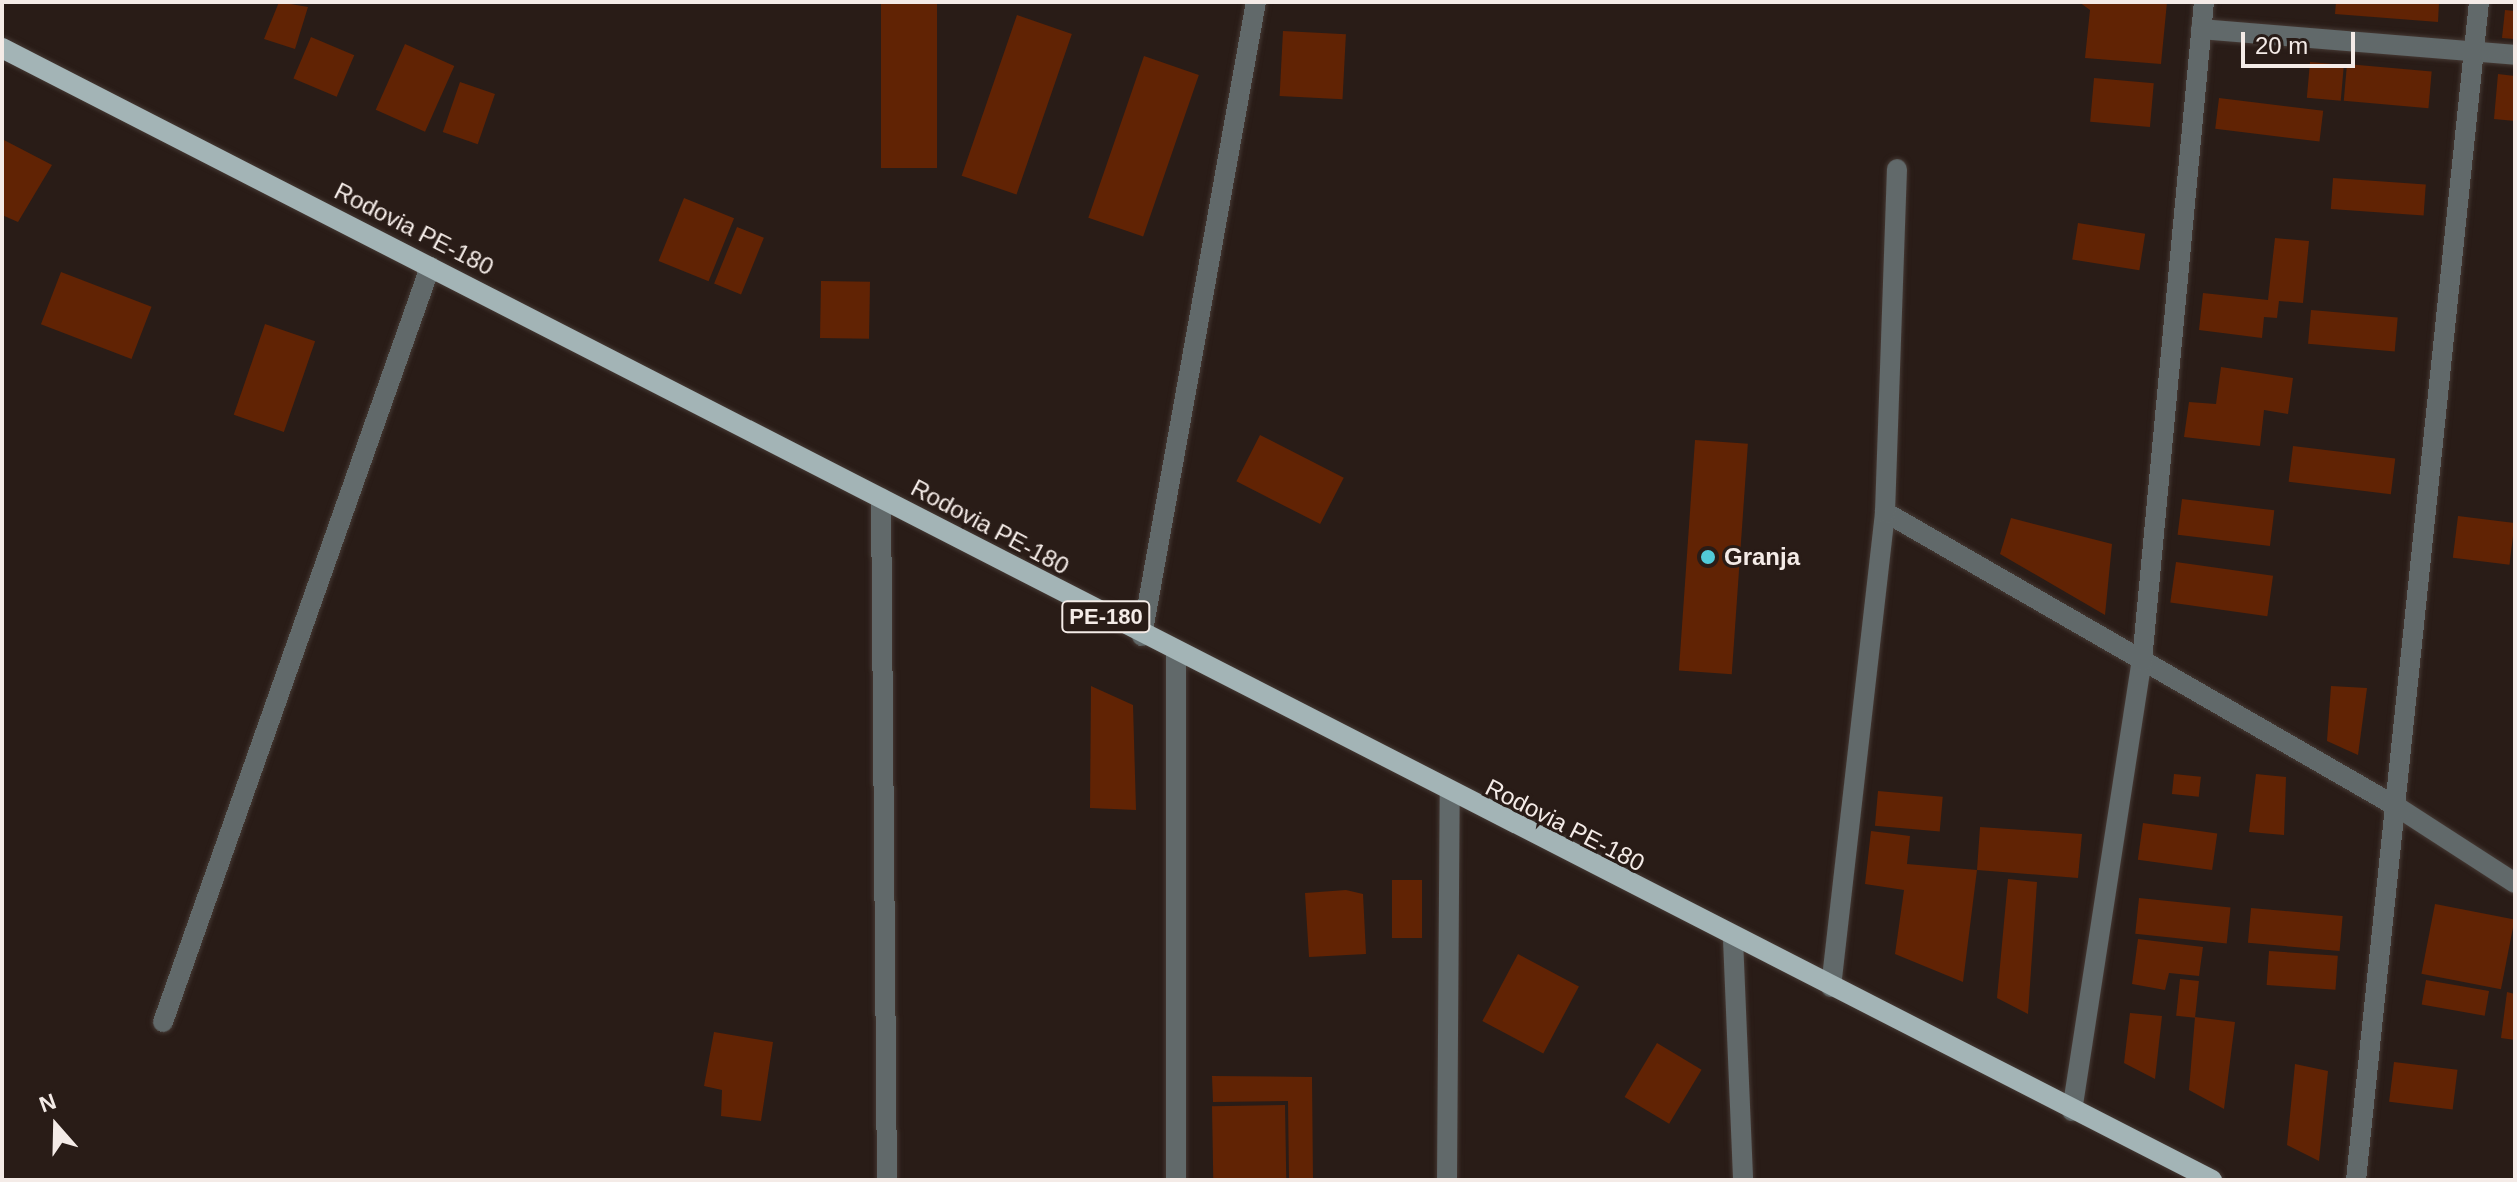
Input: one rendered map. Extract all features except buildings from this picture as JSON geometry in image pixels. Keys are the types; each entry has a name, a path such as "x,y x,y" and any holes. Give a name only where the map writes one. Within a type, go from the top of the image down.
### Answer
{"main road":[{"name":"Rodovia PE-180","path":"2,48 881,498 1450,795 2212,1180"}],"street":[{"path":"1142,636 1256,2"},
{"path":"2072,1111 2142,661 2204,2"},
{"path":"2356,1180 2399,808 2479,2"},
{"path":"2201,29 2515,55"},
{"path":"1831,987 1885,512 1897,169"},
{"path":"163,1022 430,267"},
{"path":"881,498 887,1180"},
{"path":"1885,512 2399,808 2515,883"},
{"path":"1176,654 1176,1180"},
{"path":"1447,1180 1450,795"},
{"path":"1733,939 1743,1180"}],"place":[{"name":"Granja","path":"1708,557"}]}
